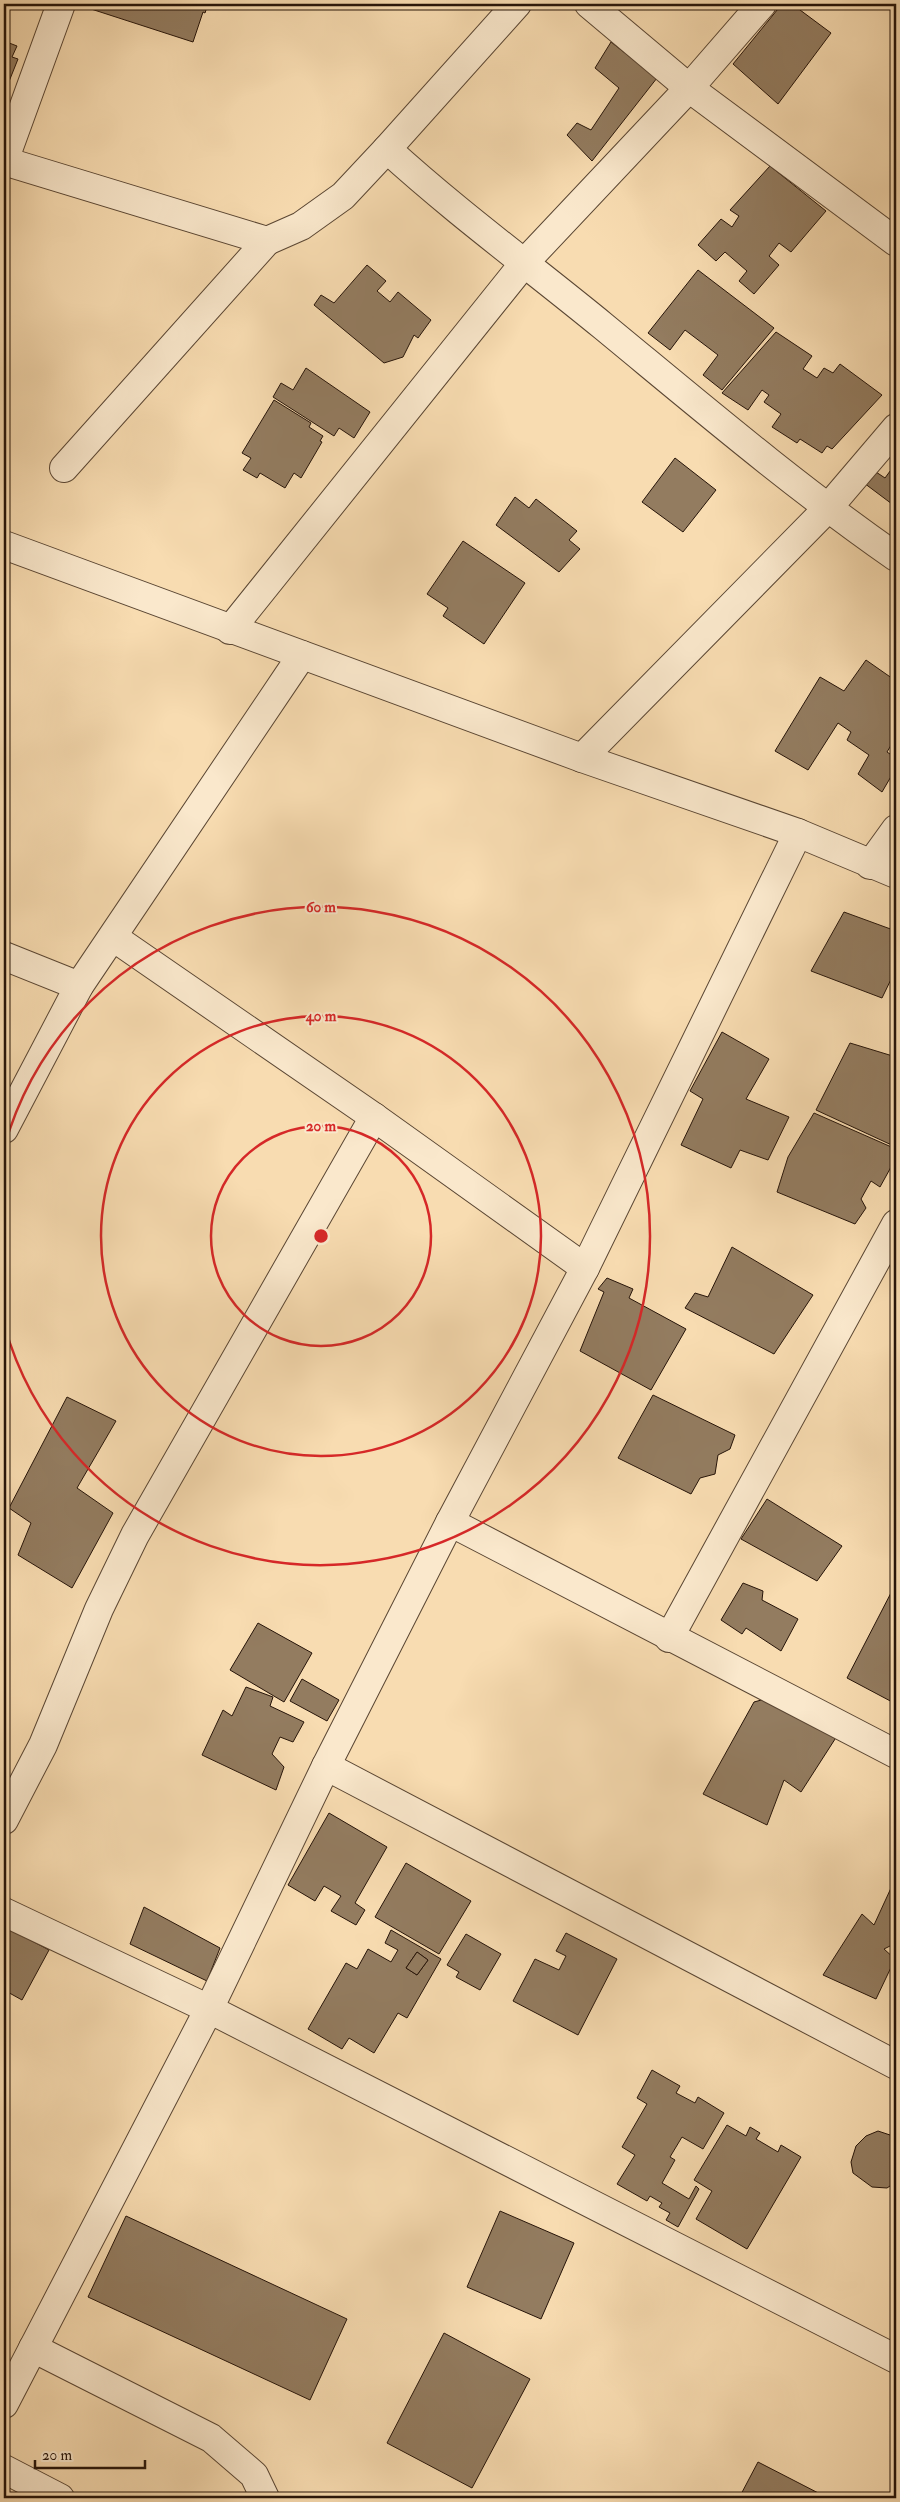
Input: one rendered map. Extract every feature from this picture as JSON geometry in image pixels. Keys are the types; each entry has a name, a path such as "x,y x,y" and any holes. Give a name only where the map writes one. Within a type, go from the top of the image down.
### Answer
{"street":[{"path":"61,4 4,161 267,241"},
{"path":"64,468 267,241 301,226 343,196 517,4"},
{"path":"589,4 689,88 896,242"},
{"path":"230,630 525,262 689,88 762,4"},
{"path":"387,149 434,192 525,262 827,509 896,557"},
{"path":"582,758 827,509 896,428"},
{"path":"4,545 230,630 302,654 582,758 798,834 896,874"},
{"path":"4,1129 79,986 302,654"},
{"path":"870,865 896,829"},
{"path":"4,2404 209,2009 326,1766 450,1522 585,1268 798,834"},
{"path":"113,937 374,1117 585,1268"},
{"path":"4,956 79,986"},
{"path":"4,1820 43,1745 100,1609 135,1535 374,1117"},
{"path":"669,1638 896,1224"},
{"path":"450,1522 669,1638 896,1754"},
{"path":"326,1766 896,2065"},
{"path":"4,1912 209,2009 896,2359"},
{"path":"33,2348 211,2438 254,2475 265,2498"},
{"path":"4,2469 60,2498"}],"building":[{"path":"90,4 208,4 205,13 203,12 193,42 88,8"},
{"path":"782,4 792,4 831,33 778,104 733,64"},
{"path":"4,41 17,46 12,57 18,59 4,94"},
{"path":"611,42 657,78 592,161 567,135 577,123 591,130 619,88 595,68"},
{"path":"770,166 826,211 791,252 779,243 769,256 779,265 754,294 739,281 747,271 725,252 716,261 698,245 721,219 732,227 739,216 730,210"},
{"path":"367,265 386,281 377,291 390,302 398,292 431,320 418,338 414,335 403,357 384,363 314,305 321,295 334,303"},
{"path":"698,270 774,328 722,390 703,375 718,355 685,330 670,350 648,333"},
{"path":"776,332 812,356 803,369 817,378 824,368 833,373 840,364 882,395 832,449 827,446 822,453 800,439 797,443 772,427 781,414 764,402 769,395 762,390 748,410 722,393"},
{"path":"306,368 370,412 354,438 339,428 334,436 273,397 281,383 293,390"},
{"path":"274,400 311,423 309,427 323,436 320,441 322,442 301,478 294,473 285,488 260,473 257,478 243,470 251,458 242,453"},
{"path":"675,458 716,490 683,532 642,502"},
{"path":"896,463 896,507 864,483 873,470 885,478"},
{"path":"515,497 529,508 536,499 577,531 569,540 580,549 559,572 496,525"},
{"path":"463,541 525,583 484,644 443,616 448,608 427,594"},
{"path":"866,660 896,681 896,737 887,752 896,758 896,768 882,792 858,774 869,755 847,740 851,732 838,723 808,770 775,751 820,677 844,691"},
{"path":"844,912 896,931 896,969 882,998 811,971"},
{"path":"722,1032 769,1059 746,1099 789,1117 768,1160 740,1150 731,1168 681,1145 703,1099 690,1091"},
{"path":"850,1043 896,1057 896,1147 816,1110"},
{"path":"814,1113 896,1149 896,1158 880,1187 871,1181 861,1199 866,1208 855,1224 777,1192 788,1157"},
{"path":"732,1247 813,1295 774,1354 685,1308 695,1293 708,1297"},
{"path":"607,1278 633,1289 629,1298 686,1329 651,1390 580,1351 604,1292 598,1289"},
{"path":"653,1395 735,1435 730,1449 718,1455 715,1474 700,1478 691,1494 618,1458"},
{"path":"67,1397 116,1421 77,1488 113,1513 72,1588 18,1555 31,1523 9,1508"},
{"path":"767,1499 842,1546 817,1581 741,1539"},
{"path":"743,1583 763,1591 762,1600 798,1619 781,1651 746,1628 742,1634 721,1620"},
{"path":"893,1589 896,1590 896,1704 847,1678"},
{"path":"258,1623 312,1653 284,1702 230,1670"},
{"path":"302,1679 339,1700 327,1721 290,1701"},
{"path":"246,1687 273,1697 270,1706 304,1722 293,1742 280,1737 272,1754 284,1767 276,1790 202,1755 223,1710 232,1716"},
{"path":"765,1699 837,1736 801,1792 784,1780 767,1825 703,1794 754,1702"},
{"path":"329,1813 387,1847 355,1903 365,1910 356,1925 331,1911 341,1896 324,1886 315,1901 288,1885"},
{"path":"406,1863 471,1901 439,1954 375,1917"},
{"path":"891,1888 896,1892 896,1943 884,1949 895,1959 876,1999 823,1975 862,1914 874,1925"},
{"path":"144,1907 220,1948 207,1981 130,1944"},
{"path":"4,1926 49,1950 22,2000 4,1990"},
{"path":"391,1930 441,1959 407,2018 398,2013 374,2053 349,2038 342,2049 308,2029 346,1963 357,1969 368,1949 391,1962 398,1950 385,1943","holes":["417,1952 428,1960 417,1975 406,1968"]},
{"path":"566,1933 617,1959 578,2035 513,2001 535,1959 559,1970 566,1956 556,1951"},
{"path":"466,1934 501,1954 480,1990 456,1977 459,1972 447,1965"},
{"path":"417,1952 428,1960 417,1975 406,1968"},
{"path":"652,2070 680,2086 676,2093 695,2103 698,2097 724,2113 703,2149 682,2137 670,2157 675,2160 662,2183 689,2199 696,2186 699,2189 678,2227 666,2220 670,2213 659,2207 662,2203 650,2196 647,2201 617,2184 635,2155 622,2147 647,2104 637,2098"},
{"path":"727,2125 746,2136 750,2127 760,2133 756,2139 778,2152 781,2145 801,2157 747,2249 696,2219 712,2191 694,2180"},
{"path":"878,2131 896,2137 896,2182 887,2188 872,2187 853,2173 851,2162 856,2146 866,2136"},
{"path":"500,2211 574,2243 541,2319 467,2287"},
{"path":"126,2216 347,2319 310,2400 88,2297"},
{"path":"444,2333 530,2379 472,2488 387,2443"},
{"path":"758,2462 828,2498 739,2498"}]}
